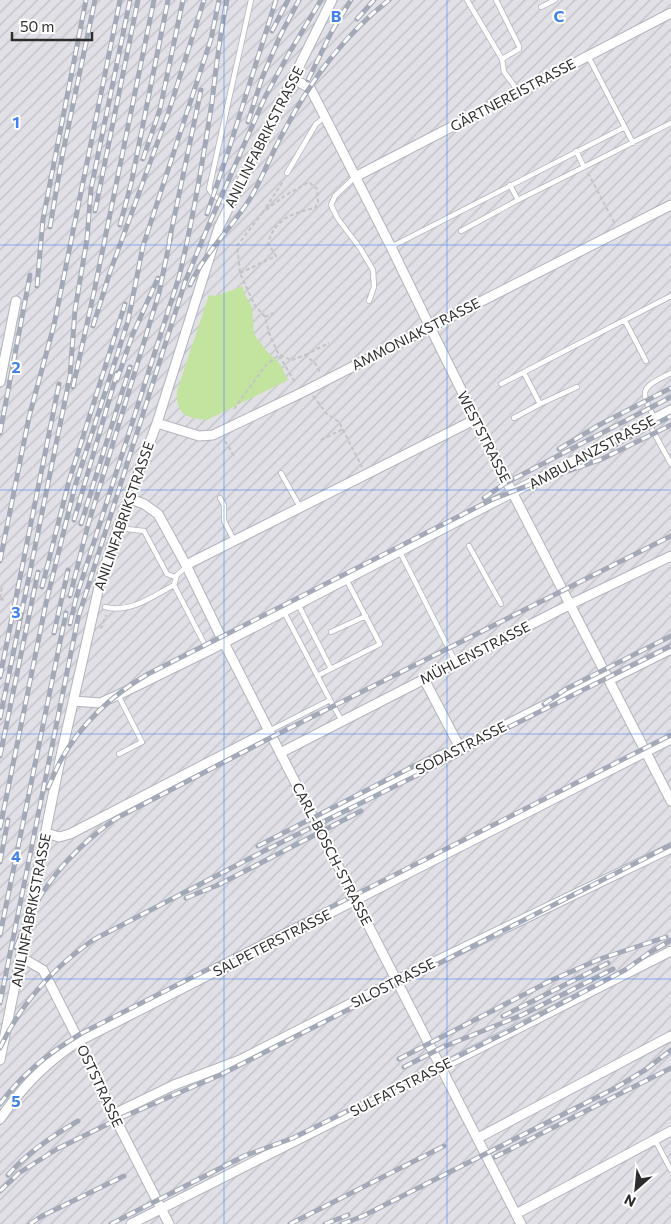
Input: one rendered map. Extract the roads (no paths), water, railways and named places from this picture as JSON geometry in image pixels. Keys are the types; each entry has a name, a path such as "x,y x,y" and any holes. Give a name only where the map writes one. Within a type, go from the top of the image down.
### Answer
{"street":[{"name":"ANILINFABRIKSTRASSE","path":"0,1060 73,700 101,578 128,498 157,423 218,227 332,0"},
{"name":"GÄRTNEREISTRASSE","path":"355,177 671,12"},
{"name":"WESTSTRASSE","path":"293,79 310,88 392,247 430,328 513,493 671,801"},
{"name":"AMMONIAKSTRASSE","path":"157,423 199,436 213,435 430,328 671,205"},
{"path":"0,382 16,301"},
{"path":"0,330 10,332"},
{"name":"AMBULANZSTRASSE","path":"73,700 100,702 118,695 224,643 671,410"},
{"path":"186,566 476,419"},
{"name":"CARL-BOSCH-STRASSE","path":"128,498 152,509 158,514 521,1224"},
{"name":"MÜHLENSTRASSE","path":"280,753 571,604 671,556"},
{"name":"SODASTRASSE","path":"316,822 460,748 671,649"},
{"path":"424,679 460,748"},
{"path":"46,833 59,837 70,834 268,731"},
{"name":"SALPETERSTRASSE","path":"0,1118 12,1101 42,1067 79,1041 671,739"},
{"name":"SILOSTRASSE","path":"114,1114 174,1085 240,1060 397,980 671,848"},
{"name":"SULFATSTRASSE","path":"131,1224 671,951"},
{"name":"OSTSTRASSE","path":"21,957 43,970 170,1224"},
{"path":"478,1138 671,1036"},
{"path":"516,1214 671,1131"}],"lane":[{"path":"230,205 213,195 209,189 251,0"},
{"path":"467,0 502,59 504,72 519,92"},
{"path":"496,0 520,46 519,49 502,59"},
{"path":"541,7 555,0"},
{"path":"588,56 633,143"},
{"path":"287,174 316,124 325,117"},
{"path":"460,231 671,123"},
{"path":"392,247 625,127"},
{"path":"576,152 584,167"},
{"path":"355,177 335,196 330,205 373,270 374,287 369,301"},
{"path":"510,186 518,200"},
{"path":"502,384 671,296"},
{"path":"625,320 646,361"},
{"path":"524,373 540,404"},
{"path":"671,373 646,388 644,395 652,420 671,464"},
{"path":"514,418 577,387"},
{"path":"281,473 300,507"},
{"path":"220,498 224,505 224,521 234,540"},
{"path":"118,528 144,531 167,574 175,577"},
{"path":"469,546 501,604"},
{"path":"400,552 456,663"},
{"path":"186,566 175,577 174,585 208,651"},
{"path":"317,676 380,644 346,580"},
{"path":"106,607 128,608 174,585"},
{"path":"298,604 331,669"},
{"path":"284,612 342,721"},
{"path":"332,632 366,616"},
{"path":"118,695 142,742 119,754"},
{"path":"268,731 330,700"},
{"path":"655,1140 671,1170"}],"railway":[{"path":"37,286 43,219 86,0"},
{"path":"50,227 62,157 95,0"},
{"path":"0,561 29,417 54,325 120,0"},
{"path":"0,718 70,376 75,310 87,239 91,189 130,0"},
{"path":"95,211 138,0"},
{"path":"73,387 154,0"},
{"path":"120,225 131,184 168,0"},
{"path":"143,159 160,109 183,0"},
{"path":"93,326 110,272 169,111 204,0"},
{"path":"0,828 46,603 75,486 128,321 143,246 211,39 219,0"},
{"path":"70,624 76,598 179,277 201,168 227,0"},
{"path":"207,214 276,0"},
{"path":"272,31 288,0"},
{"path":"248,122 262,78 280,36 299,0"},
{"path":"0,1003 78,618 185,282 265,97 321,0"},
{"path":"308,80 332,31 351,0"},
{"path":"357,19 374,0"},
{"path":"190,285 203,262 251,197 304,95 342,44 389,0"},
{"path":"169,242 201,90"},
{"path":"70,596 88,525 159,293 171,235"},
{"path":"0,433 30,275"},
{"path":"117,380 132,336 158,278"},
{"path":"42,587 69,481 125,304"},
{"path":"81,524 130,367"},
{"path":"74,520 117,373"},
{"path":"0,677 59,384"},
{"path":"559,449 599,425 671,388"},
{"path":"484,498 504,484 671,397"},
{"path":"588,459 671,416"},
{"path":"48,788 59,763 69,747 98,711 122,691 148,674 491,500 602,459 671,425"},
{"path":"16,948 33,909 55,875 82,846 115,819 272,737 671,536"},
{"path":"54,633 68,570"},
{"path":"0,756 38,572"},
{"path":"0,935 66,613"},
{"path":"544,704 566,689 671,636"},
{"path":"0,1048 18,1016 39,988 65,962 93,940 264,851 456,756 487,738 671,646"},
{"path":"0,1104 18,1082 38,1064 82,1033 671,735"},
{"path":"258,846 445,750"},
{"path":"186,898 218,885 361,811"},
{"path":"0,862 8,820"},
{"path":"0,1191 19,1173 57,1149 116,1120 220,1075 671,845"},
{"path":"399,1059 552,980 600,959 666,937"},
{"path":"111,1224 244,1156 293,1138 509,1031 625,970 671,940"},
{"path":"503,1016 608,963"},
{"path":"404,1067 443,1047 522,1015 613,969"},
{"path":"342,1224 363,1216 617,1087 645,1070 671,1050"},
{"path":"495,1157 671,1068"},
{"path":"8,1175 41,1145 78,1121"},
{"path":"290,1224 444,1146"},
{"path":"30,1224 42,1216 124,1176"},
{"path":"325,1224 348,1215"}]}
